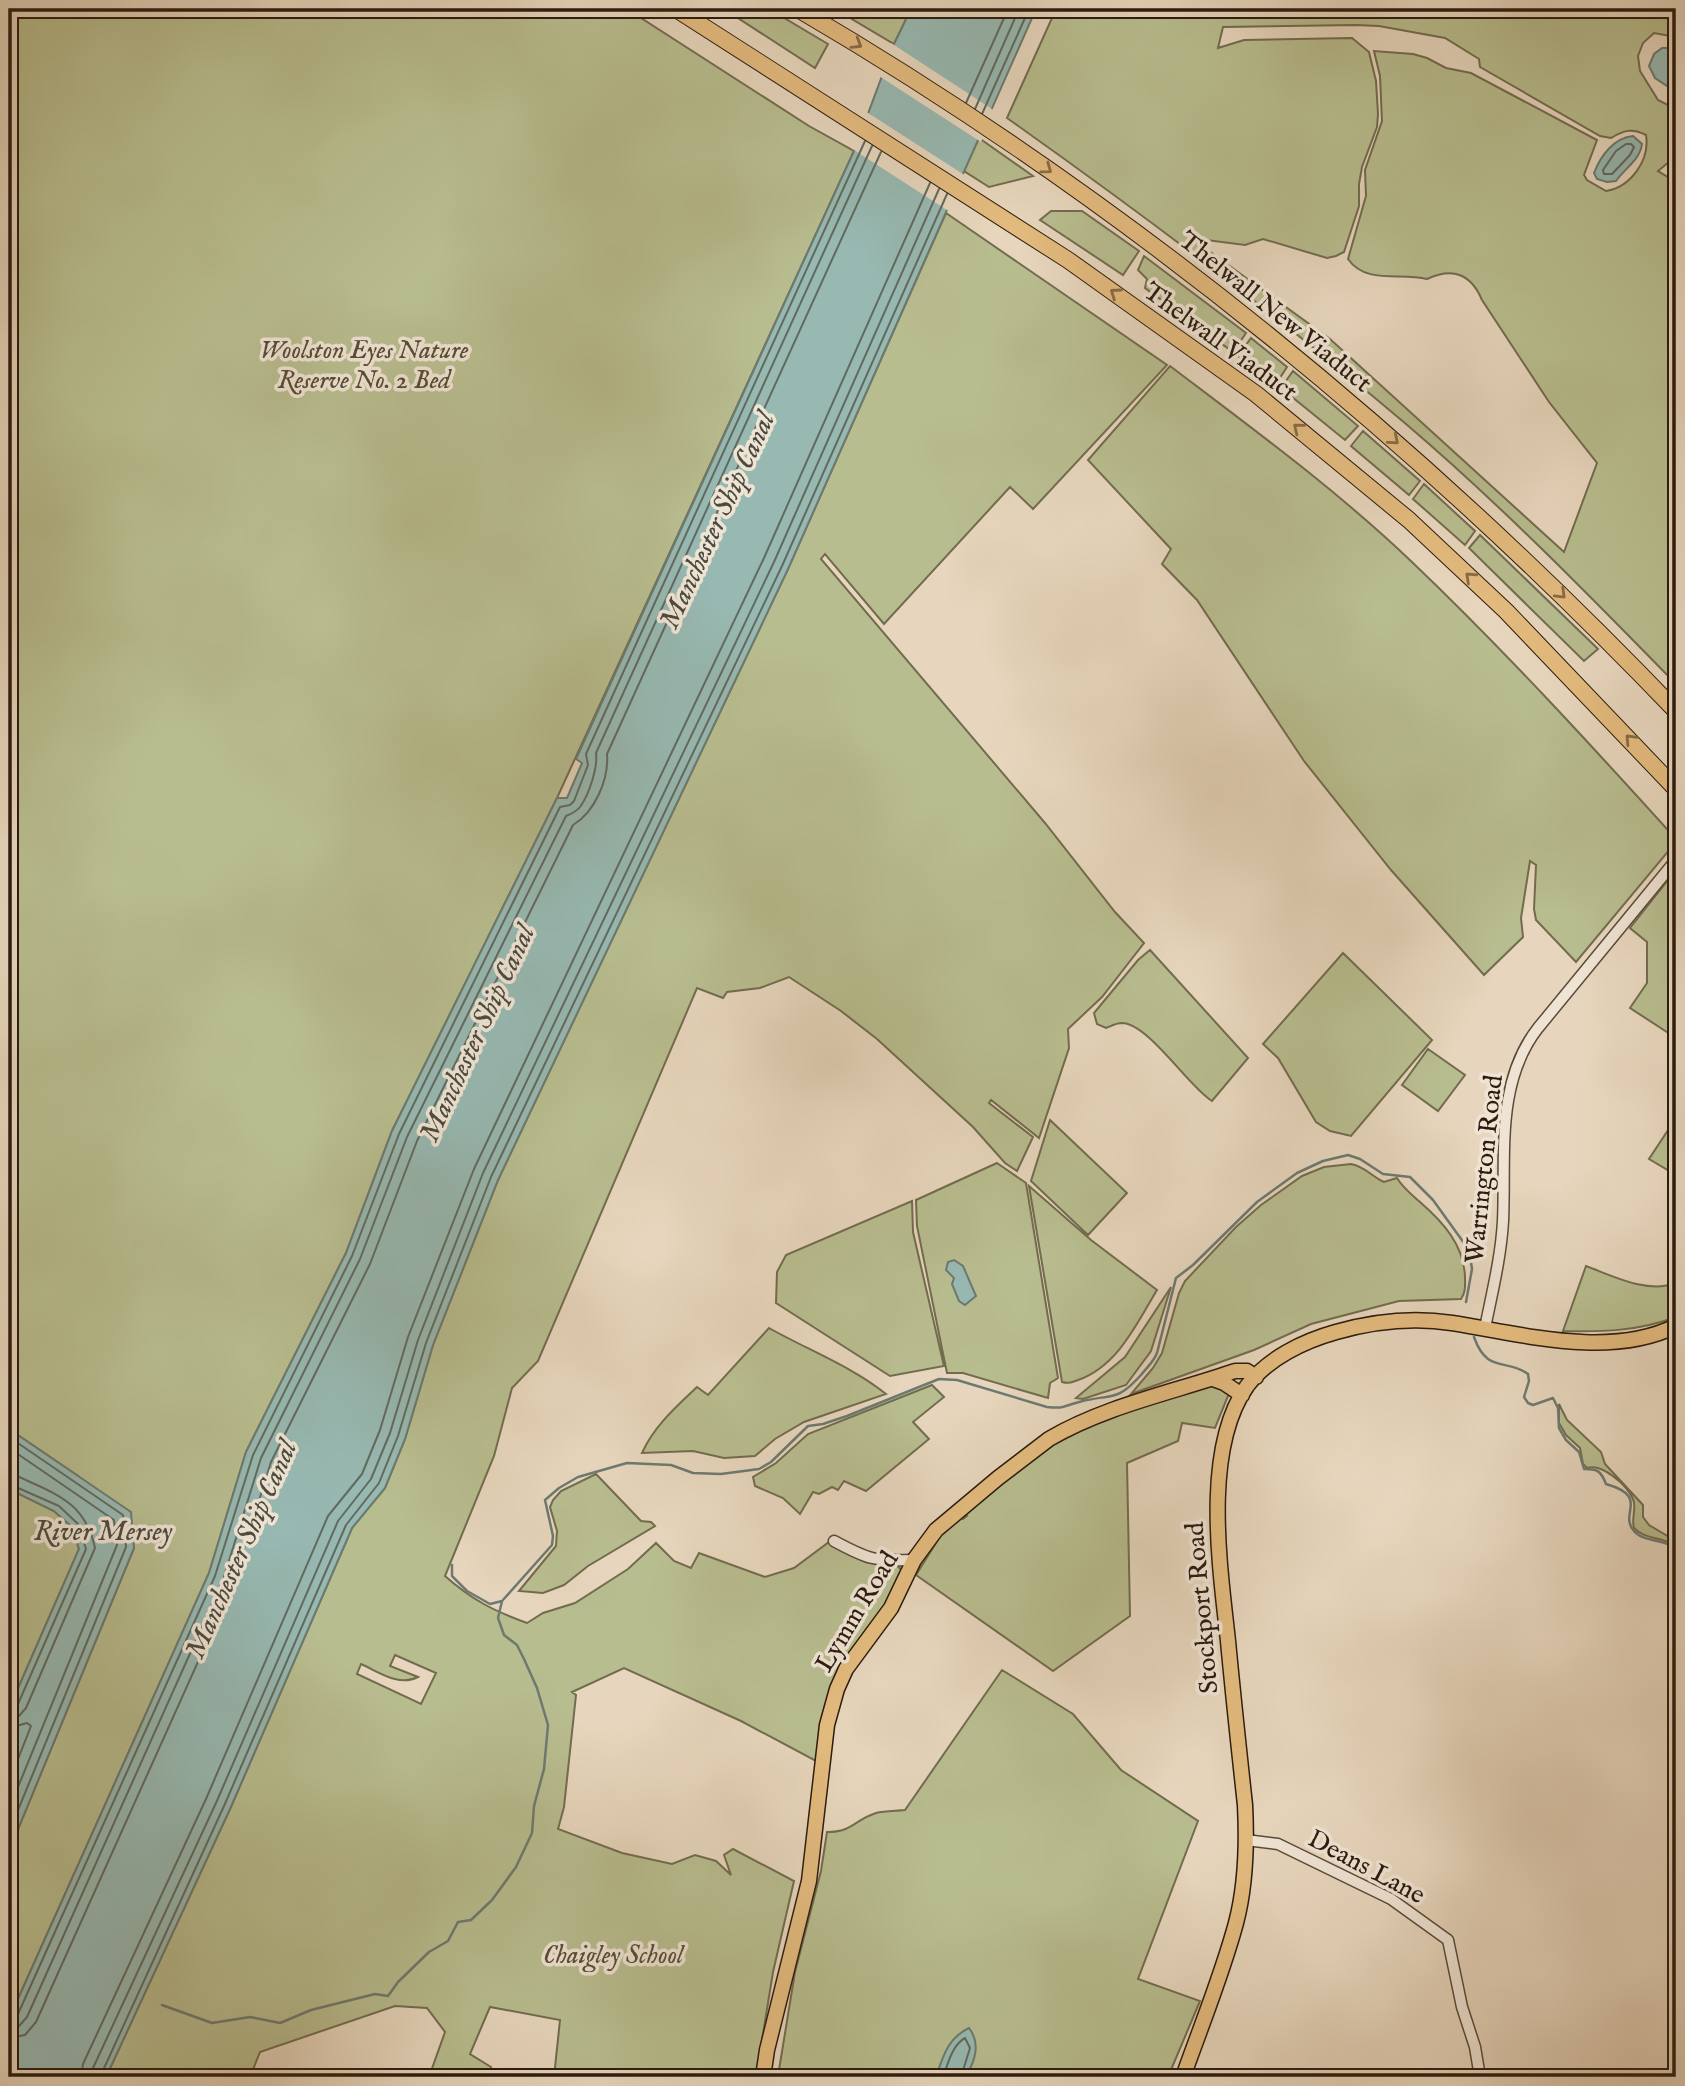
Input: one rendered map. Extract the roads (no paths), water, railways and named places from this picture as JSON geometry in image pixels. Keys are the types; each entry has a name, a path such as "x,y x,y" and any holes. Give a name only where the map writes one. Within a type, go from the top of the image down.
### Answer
{"highway":[{"name":"Thelwall Viaduct","path":"676,9 1068,260 1256,394 1409,520 1506,611 1676,789"},
{"name":"Thelwall New Viaduct","path":"798,9 877,56 1011,143 1154,246 1280,343 1464,502 1601,632 1676,711"}],"main road":[{"name":"Stockport Road","path":"1183,2077 1236,1922 1244,1881 1247,1840 1217,1518 1222,1452 1232,1417 1242,1395 1266,1366 1293,1349 1324,1335 1373,1323 1425,1321 1553,1340 1621,1342 1663,1332 1676,1326"},
{"name":"Lymm Road","path":"763,2077 770,2036 809,1881 827,1725 837,1689 846,1669 891,1608 914,1560 936,1530 956,1512 1065,1429 1104,1413 1242,1370 1256,1377"},
{"path":"1213,1379 1234,1388 1242,1395"}],"street":[{"name":"Warrington Road","path":"1485,1328 1503,1223 1508,1103 1518,1058 1538,1028 1676,860"},
{"path":"834,1541 863,1557 882,1561 914,1560"},
{"name":"Deans Lane","path":"1247,1840 1278,1844 1391,1899 1448,1940 1480,2077"}],"water":[{"name":"Manchester Ship Canal","path":"911,9 1036,9 788,569 498,1180 433,1345 405,1439 385,1488 352,1528 230,1809 106,2077 9,2077 9,2019 209,1573 246,1452 346,1253 392,1131 557,798 567,798 582,763 576,759 854,151 894,44"},
{"path":"1662,48 1676,51 1676,92 1655,78 1649,66 1654,54"},
{"path":"1633,136 1642,144 1635,159 1616,181 1597,179 1594,173 1604,154 1620,140"},
{"path":"954,1260 963,1266 976,1296 965,1305 959,1301 952,1284 954,1278 946,1270 948,1262"},
{"name":"River Mersey","path":"9,1429 131,1512 134,1548 9,1851 9,1709 79,1549 73,1528 54,1511 9,1489"},
{"path":"969,2028 976,2046 966,2077 936,2077 951,2042"}],"waterway":[{"path":"452,1565 452,1576 467,1591 490,1604 502,1601 552,1545 553,1536 545,1500 578,1477 627,1463 671,1465 693,1473 721,1474 759,1469 771,1462 808,1426 847,1416 939,1379 957,1380 1053,1408 1118,1394 1132,1384 1157,1353 1176,1278 1193,1265 1257,1202 1297,1173 1323,1161 1348,1155 1360,1159 1383,1174 1410,1177 1433,1200 1469,1250 1472,1269 1466,1302"},
{"path":"1474,1337 1479,1349 1491,1361 1528,1374 1529,1381 1524,1397 1528,1403 1533,1405 1553,1398 1558,1408 1559,1428 1566,1440 1579,1452 1584,1469 1598,1472 1606,1484 1627,1494 1631,1506 1630,1524 1634,1531 1638,1535 1676,1548"},
{"path":"162,2005 212,2023 250,2017 280,2023 311,2010 375,1994 388,1996 398,1982 429,1952 448,1941 458,1922 471,1920 492,1900 516,1867 532,1833 534,1806 544,1769 548,1725 537,1688 524,1659 517,1645 504,1635 498,1618 502,1601"}],"park label":[{"name":"Woolston Eyes Nature Reserve No. 2 Bed","path":"364,364"},
{"name":"Chaigley School","path":"613,1954"}]}
